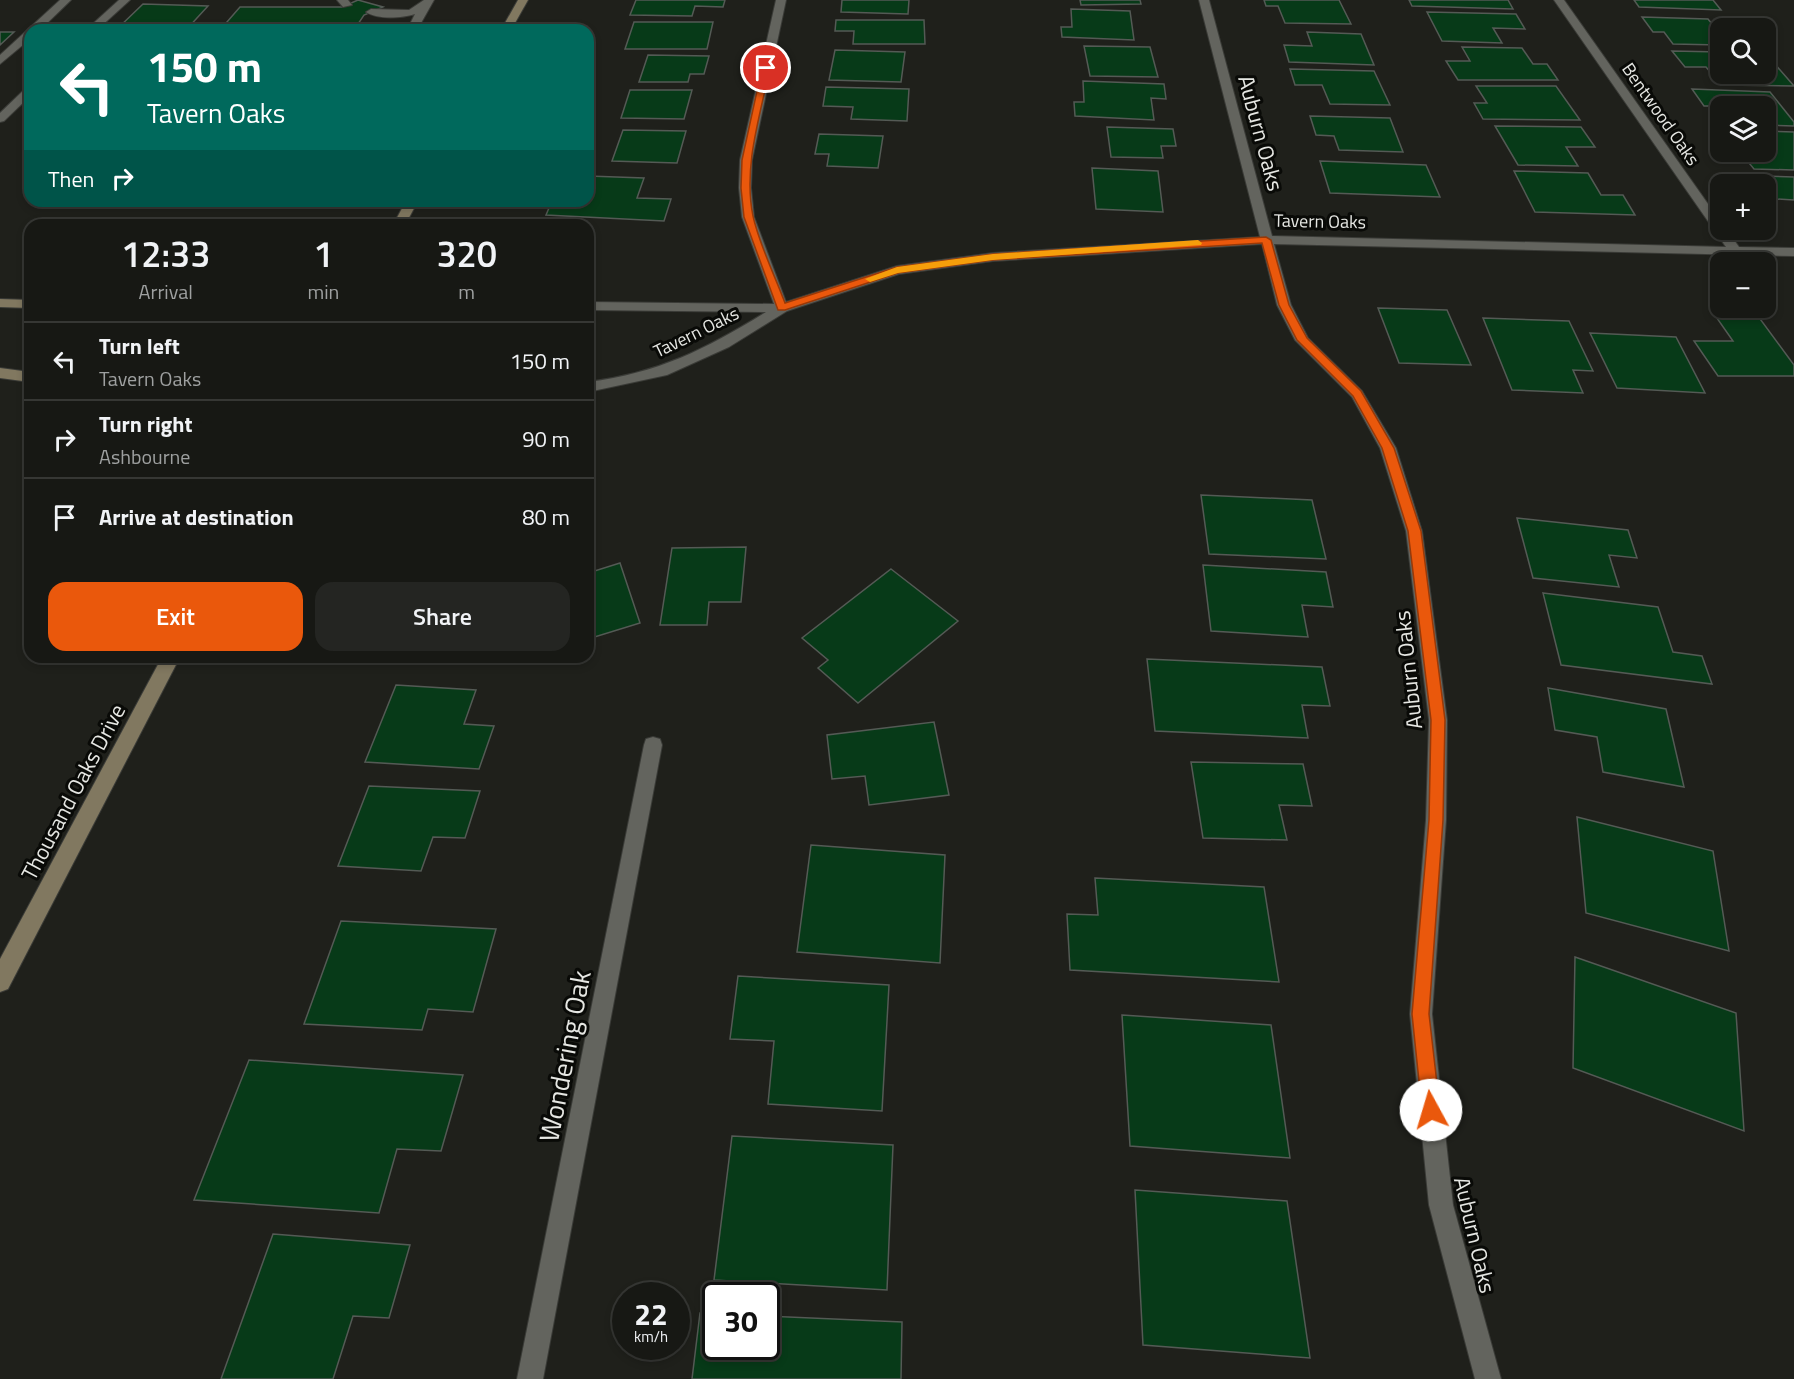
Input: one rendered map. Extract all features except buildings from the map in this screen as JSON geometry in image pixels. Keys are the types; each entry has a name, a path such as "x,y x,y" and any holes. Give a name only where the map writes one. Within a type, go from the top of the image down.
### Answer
{"main road":[{"path":"509,24 523,0"},
{"path":"0,303 24,304"},
{"path":"0,373 24,376"},
{"name":"Thousand Oaks Drive","path":"0,981 168,663"}],"street":[{"path":"40,24 66,0"},
{"path":"98,24 125,0"},
{"path":"781,0 746,160 745,188 748,217 782,308"},
{"name":"Auburn Oaks","path":"1204,0 1284,305 1302,340 1357,394 1388,448 1414,531 1438,720 1436,820 1421,1014 1441,1204 1488,1379"},
{"name":"Bentwood Oaks","path":"1559,0 1734,249"},
{"path":"371,12 398,15 427,3"},
{"path":"415,24 427,3"},
{"path":"0,61 24,39"},
{"path":"0,119 24,96"},
{"name":"Tavern Oaks","path":"594,387 662,372 724,344 782,308 897,270 993,257 1266,240 1794,252"},
{"name":"Tavern Oaks","path":"594,306 782,308"},
{"name":"Wondering Oak","path":"530,1379 653,744"}],"slow traffic":[{"path":"870,279 897,270 993,257 1198,243"}],"route":[{"path":"766,68 746,160 745,188 748,217 782,308 897,270 993,257 1266,240 1284,305 1302,340 1357,394 1388,448 1414,531 1438,720 1436,820 1421,1014 1431,1110"}]}
